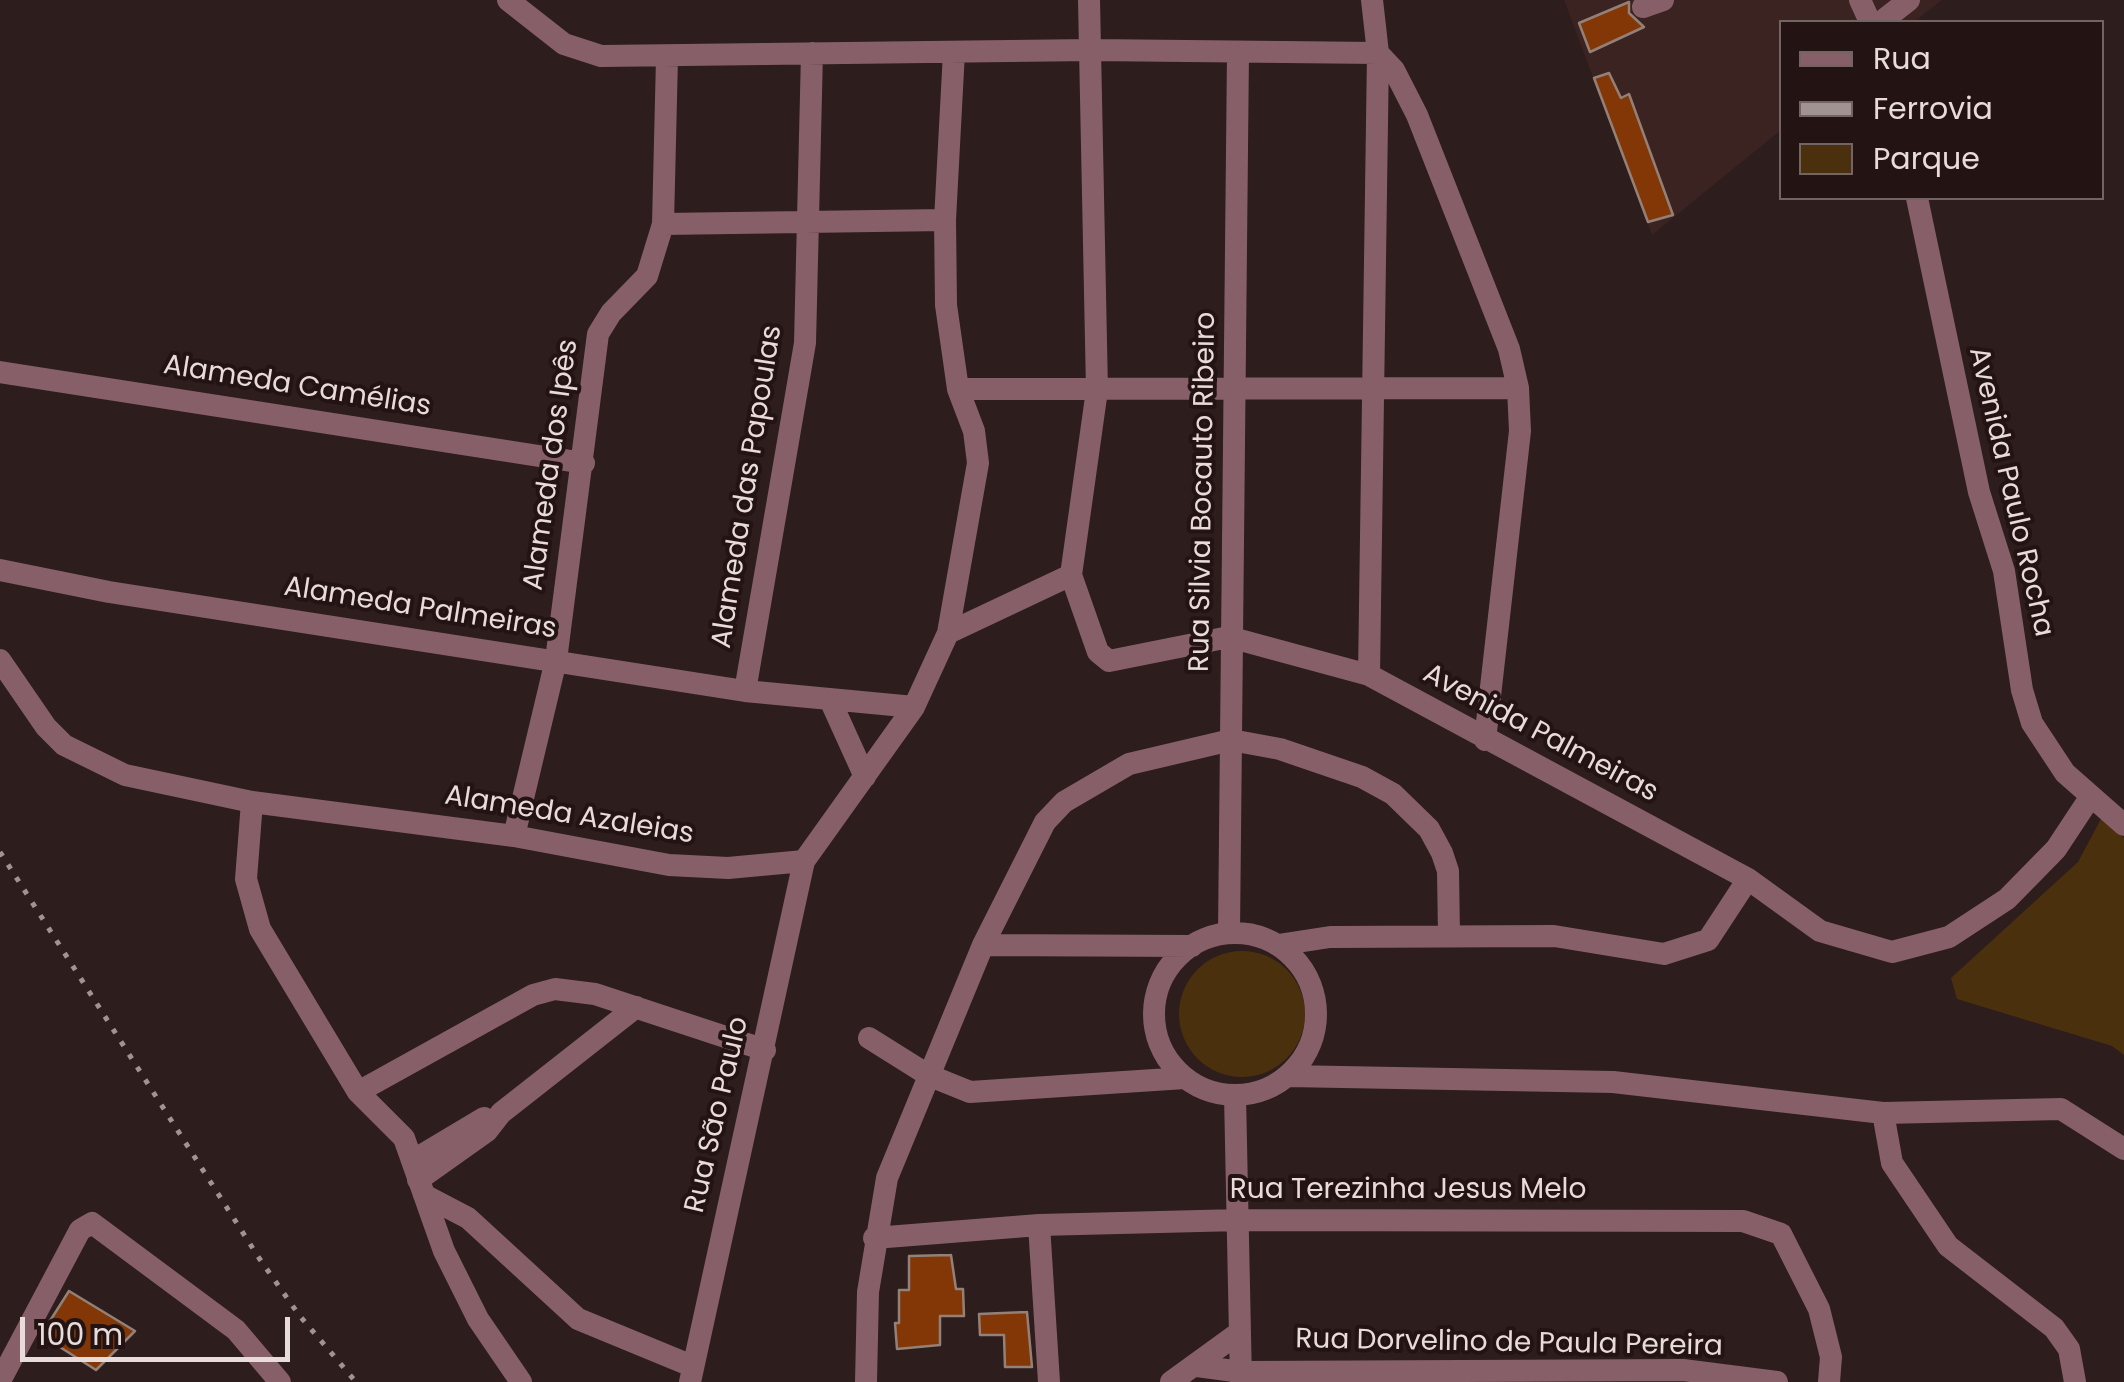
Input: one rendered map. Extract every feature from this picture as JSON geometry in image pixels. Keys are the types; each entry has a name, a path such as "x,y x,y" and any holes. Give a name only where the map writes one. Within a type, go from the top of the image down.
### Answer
{"street":[{"path":"508,0 564,44 601,56 1091,50 1378,53 1394,70 1417,115 1509,349 1518,388 1520,431 1485,740"},
{"path":"948,633 1072,575 1097,390 1089,0"},
{"path":"1370,676 1378,53 1372,0"},
{"path":"1884,20 1910,0"},
{"path":"804,862 914,707 948,633 978,463 974,431 958,389 946,305 945,220 954,52"},
{"name":"Rua Silvia Bocauto Ribeiro","path":"1229,933 1228,637 1237,386 1238,52"},
{"name":"Alameda das Papoulas","path":"745,691 805,343 812,53"},
{"name":"Alameda dos Ipês","path":"514,836 556,660 598,334 611,313 648,276 663,224 668,58"},
{"name":"Avenida Paulo Rocha","path":"1916,200 1979,492 2004,570 2022,690 2044,746 2124,825"},
{"path":"663,224 945,220"},
{"name":"Alameda Camélias","path":"0,372 584,463"},
{"path":"958,389 1518,388"},
{"name":"Alameda Palmeiras","path":"0,570 109,592 745,691 914,707"},
{"name":"Avenida Palmeiras","path":"1072,575 1098,652 1109,661 1228,637 1370,676 1748,879 1820,931 1892,952 1949,937 2007,899 2056,849 2091,796"},
{"name":"Alameda Azaleias","path":"0,660 46,727 87,759 125,775 252,802 514,836 668,865 728,868 804,862"},
{"path":"831,702 866,777"},
{"path":"866,1382 874,1238 887,1178 984,944 1045,822 1064,802 1128,764 1231,740 1280,749 1362,777 1394,794 1429,829 1442,852 1448,871 1449,935"},
{"path":"252,802 246,880 250,903 270,946 358,1092 404,1138 444,1251 478,1319 521,1382"},
{"name":"Rua São Paulo","path":"691,1374 804,862"},
{"path":"1278,944 1330,938 1554,936 1664,954 1708,940 1748,879"},
{"path":"984,944 1192,946 1229,933 1254,935 1278,944 1303,968 1315,1001 1314,1036 1304,1058 1288,1076 1263,1090 1235,1095 1208,1090 1185,1078 1159,1042 1155,1010 1163,978 1192,946"},
{"path":"1303,968 1330,938"},
{"path":"358,1092 533,995 571,989 765,1050"},
{"path":"418,1179 487,1131 502,1113 636,1007"},
{"path":"868,1038 928,1076 954,1088 986,1093 1185,1078"},
{"path":"1288,1076 1613,1082 1883,1114 2061,1110 2123,1146"},
{"path":"1235,1095 1241,1377"},
{"path":"1883,1114 1892,1163 1948,1246 2054,1328 2069,1349 2075,1382"},
{"path":"418,1179 468,1218 578,1318 691,1374"},
{"name":"Rua Terezinha Jesus Melo","path":"874,1238 1039,1224 1240,1220 1743,1221 1781,1234 1819,1309 1831,1357 1829,1382"},
{"path":"0,1381 80,1230 92,1223 102,1226 236,1330 280,1382"},
{"path":"1039,1224 1048,1382"},
{"path":"1171,1382 1240,1332"},
{"name":"Rua Dorvelino de Paula Pereira","path":"1197,1366 1241,1377 1683,1370 1777,1382"}],"shaded area":[{"path":"1564,0 1942,0 1917,20 1779,20 1779,132 1652,235"}],"green space":[{"path":"2102,817 2124,838 2124,1055 2112,1046 1957,999 1951,978 2078,862"},
{"path":"1242,951 1266,956 1287,969 1300,990 1305,1014 1300,1038 1287,1059 1266,1072 1242,1077 1218,1072 1197,1059 1184,1038 1179,1014 1184,990 1197,969 1218,956"}],"building":[{"path":"1629,2 1629,13 1644,27 1590,52 1579,23"},
{"path":"1609,73 1621,98 1629,94 1673,215 1648,222 1594,78"},
{"path":"951,1255 956,1289 963,1289 964,1316 940,1316 940,1345 897,1349 899,1290 909,1290 909,1256"},
{"path":"69,1291 135,1331 96,1370 41,1335"},
{"path":"1027,1312 1032,1367 1005,1367 1004,1335 980,1335 979,1314"}],"railway":[{"path":"0,852 259,1258 299,1315 356,1382"}]}
